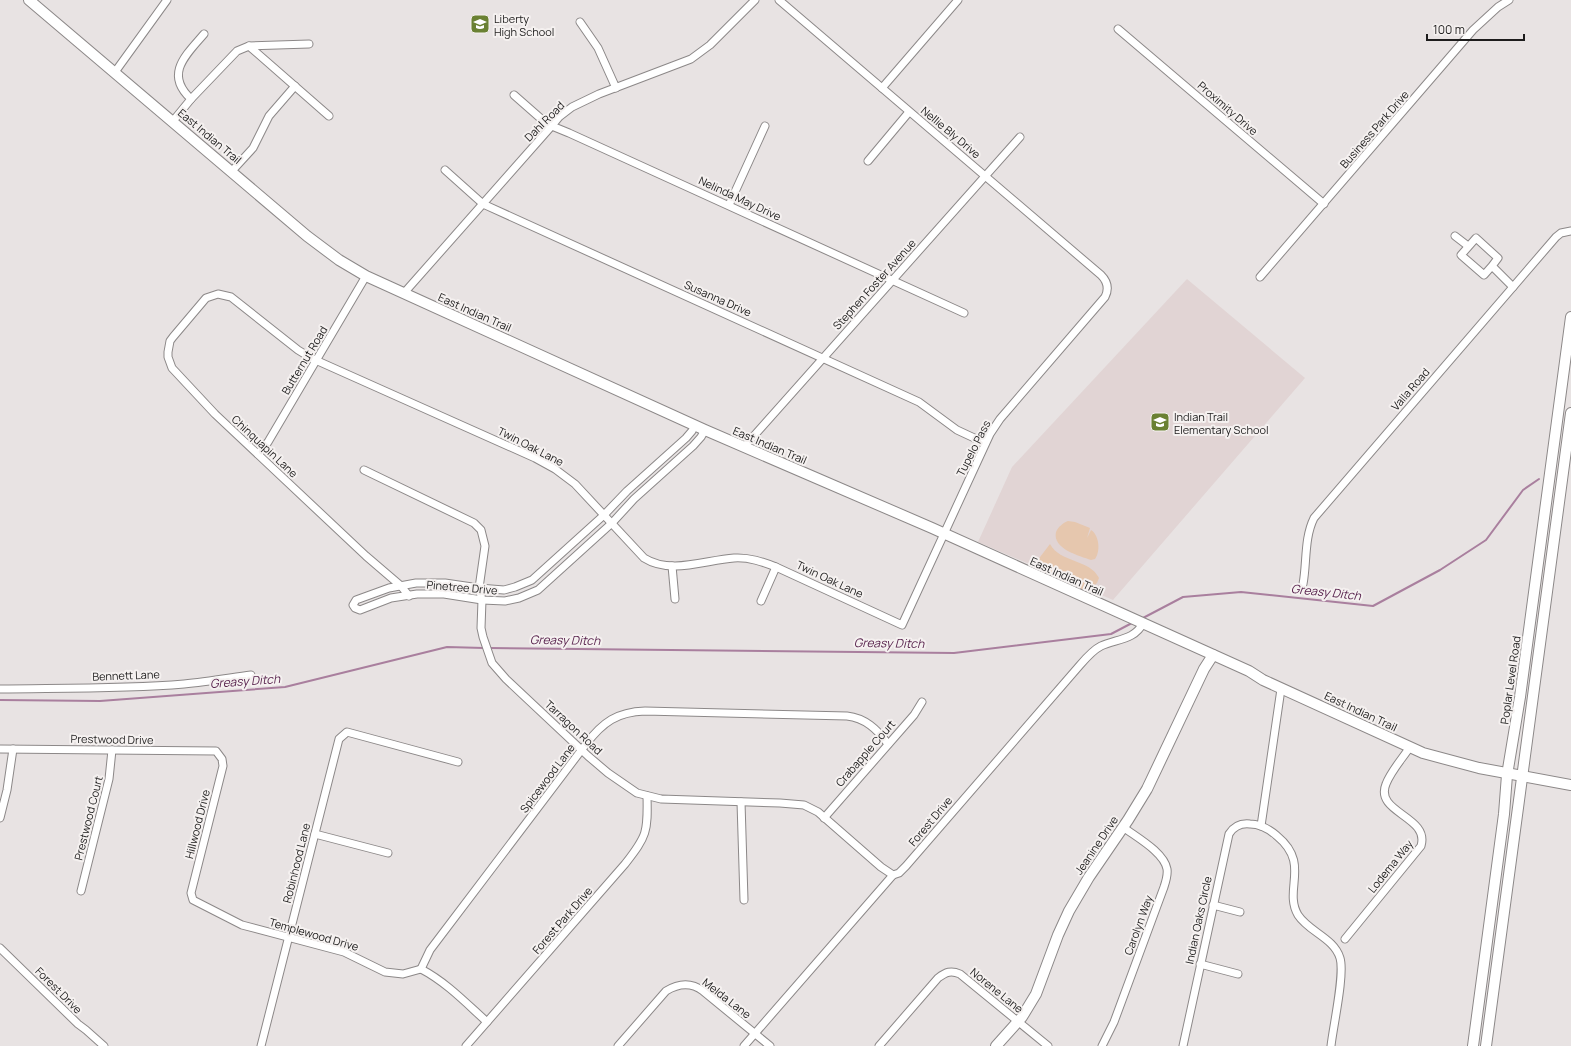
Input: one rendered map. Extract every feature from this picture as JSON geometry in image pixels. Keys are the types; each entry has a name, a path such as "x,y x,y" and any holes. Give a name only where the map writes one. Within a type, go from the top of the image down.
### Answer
{"main road":[{"name":"East Indian Trail","path":"29,0 322,248 366,276 705,430 944,534 1143,623 1249,671 1262,680 1410,748 1438,758 1507,775 1571,786"},
{"name":"Poplar Level Road","path":"1473,1046 1504,814 1507,775 1520,697 1571,317"},
{"path":"1486,1046 1571,413"},
{"name":"Jeanine Drive","path":"996,1046 1029,1007 1036,994 1058,935 1078,895 1147,789 1158,769 1204,669 1213,655"}],"street":[{"path":"115,72 167,0"},
{"name":"Dahl Road","path":"404,293 552,127 559,117 572,107 586,100 677,65 699,54 755,0"},
{"name":"Nellie Bly Drive","path":"779,0 1102,275 1107,283"},
{"path":"882,88 958,0"},
{"name":"Business Park Drive","path":"1260,277 1473,30 1498,7 1509,0"},
{"path":"580,22 598,48 616,88"},
{"name":"Proximity Drive","path":"1118,29 1324,204"},
{"path":"191,99 181,87 178,73 183,60 204,34"},
{"path":"173,122 191,99 242,47 309,44"},
{"path":"249,46 329,116"},
{"path":"232,171 253,148 269,116 295,86"},
{"name":"Nelinda May Drive","path":"514,95 544,122 552,127 577,136 964,313"},
{"path":"868,161 909,112"},
{"path":"729,205 765,126"},
{"name":"Stephen Foster Avenue","path":"744,447 1020,137"},
{"name":"Susanna Drive","path":"445,170 483,204 920,402 957,430 985,443"},
{"name":"Valla Road","path":"1303,584 1311,526 1314,518 1556,237 1561,233 1571,231"},
{"path":"1455,236 1468,246"},
{"path":"1476,238 1498,258 1484,275 1461,255 1468,246 1476,238"},
{"path":"1492,266 1513,287"},
{"name":"Butternut Road","path":"258,454 268,442 366,276"},
{"name":"Tupelo Pass","path":"902,624 985,443 1000,419 1105,298 1107,283"},
{"name":"Twin Oak Lane","path":"209,296 218,294 231,297 298,350 316,360 535,458 569,479 644,558 655,564 672,566 735,558 761,561 902,624"},
{"name":"Chinquapin Lane","path":"209,296 170,342 168,352 170,363 179,376 215,414 366,556 401,586 409,596"},
{"name":"Pinetree Drive","path":"695,425 686,438 532,580 504,590 445,583 416,583 389,588 360,598 352,604 355,608 360,610 392,598 444,594 482,600 505,601 518,598 538,590 612,523 634,499 694,446 705,430"},
{"name":"Tarragon Road","path":"364,470 474,523 481,530 485,546 479,588 482,600 481,628 490,656 496,668 582,750 618,780 637,793 661,799 800,804 808,807 824,818 892,875"},
{"path":"672,566 675,599"},
{"path":"761,601 776,567"},
{"name":"Forest Drive","path":"744,1046 892,875 899,873 906,866 1090,654 1101,646 1133,635 1140,630 1143,623"},
{"name":"Bennett Lane","path":"0,689 105,688 185,684 251,675"},
{"path":"1261,826 1281,688"},
{"name":"Crabapple Court","path":"824,818 914,715 922,702"},
{"name":"Spicewood Lane","path":"421,969 430,950 597,730 609,721 629,713 645,711 852,717 862,720 872,726 888,744"},
{"name":"Robinhood Lane","path":"261,1046 339,739 347,732 458,762"},
{"name":"Lodema Way","path":"1345,939 1421,846 1423,838 1419,829 1390,805 1385,796 1386,785 1410,748"},
{"name":"Prestwood Drive","path":"0,749 216,751 221,756"},
{"path":"0,818 7,790 14,749"},
{"name":"Prestwood Court","path":"81,891 109,779 112,750"},
{"name":"Hillwood Drive","path":"192,897 192,889 223,766 221,756"},
{"name":"Forest Park Drive","path":"466,1046 625,864 638,847 647,829 647,796"},
{"path":"741,802 744,900"},
{"name":"Indian Oaks Circle","path":"1183,1046 1229,834 1231,830 1240,825 1250,824 1261,826 1280,838 1292,855 1295,868 1295,905 1298,914 1305,923 1336,950 1340,958 1340,980 1331,1046"},
{"name":"Carolyn Way","path":"1102,1046 1114,1022 1164,887 1167,874 1166,863 1160,855 1123,827"},
{"path":"314,834 388,853"},
{"name":"Templewood Drive","path":"192,897 195,902 242,925 344,952 390,974 403,974 421,969"},
{"path":"1213,905 1240,912"},
{"name":"Forest Drive","path":"0,948 78,1024 104,1046"},
{"path":"1200,964 1238,974"},
{"path":"421,969 446,984 487,1022"},
{"name":"Norene Lane","path":"879,1046 944,973 952,971 960,974 1048,1046"},
{"name":"Melda Lane","path":"618,1046 666,991 672,987 685,984 698,987 770,1046"}],"shaded area":[{"name":"Indian Trail Elementary School","path":"1187,279 1305,378 1113,600 978,542 1012,467"},
{"path":"1068,521 1090,528 1087,538 1091,530 1094,532 1098,543 1098,552 1095,559 1091,560 1074,554 1058,543 1056,532 1061,525"},
{"path":"1050,544 1061,555 1089,567 1099,578 1097,583 1091,588 1081,589 1035,568 1037,561"}],"waterway":[{"name":"Greasy Ditch","path":"1143,618 1183,597 1241,592 1373,606 1440,570 1486,540 1523,490 1539,479"},
{"name":"Greasy Ditch","path":"489,648 954,653 1111,634 1132,623"},
{"name":"Greasy Ditch","path":"0,700 100,701 285,687 447,647 484,648"}],"place":[{"name":"Liberty High School","path":"480,24"},
{"name":"Indian Trail Elementary School","path":"1160,422"}]}
